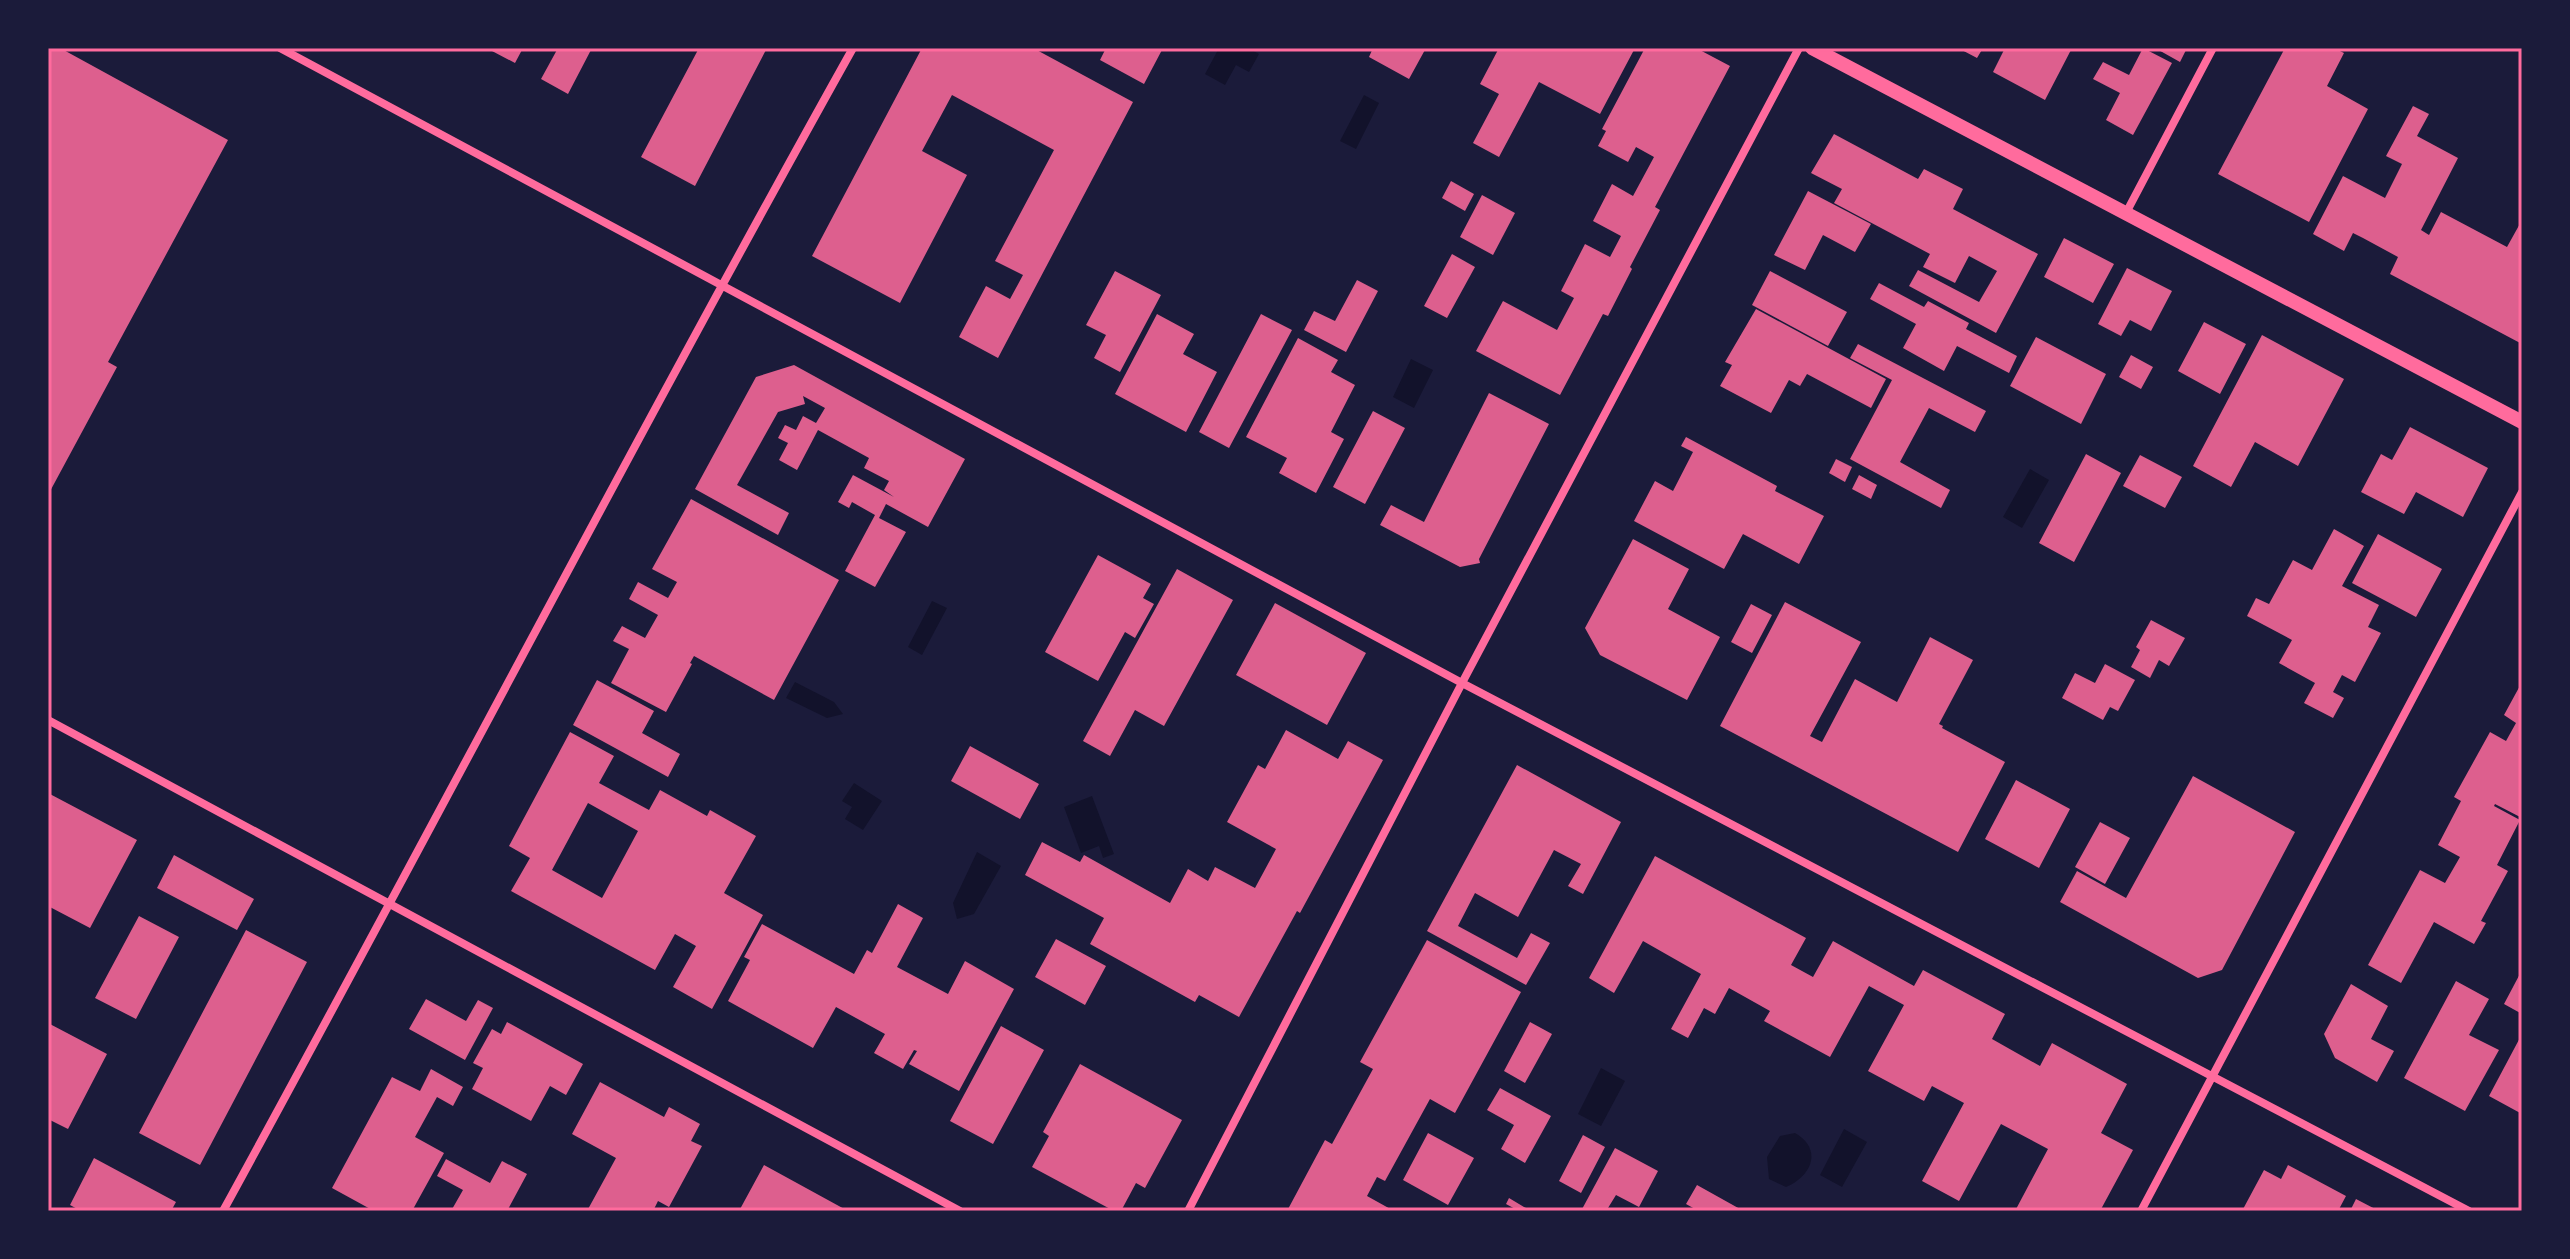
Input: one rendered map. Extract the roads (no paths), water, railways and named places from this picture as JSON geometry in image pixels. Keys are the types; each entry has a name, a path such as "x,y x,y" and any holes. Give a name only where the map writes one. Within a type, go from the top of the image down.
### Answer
{"street":[{"path":"280,48 1462,683 2469,1211"},
{"path":"223,1211 390,906 721,284 853,48"},
{"path":"1188,1211 1462,683 1799,48"},
{"path":"1812,48 2522,422"},
{"path":"2126,213 2213,48"},
{"path":"2141,1211 2522,492"},
{"path":"48,720 960,1211"}]}
